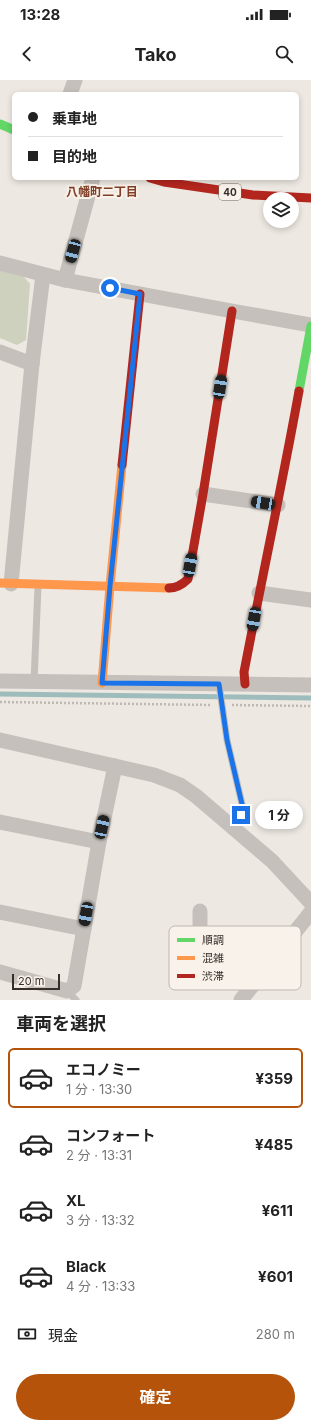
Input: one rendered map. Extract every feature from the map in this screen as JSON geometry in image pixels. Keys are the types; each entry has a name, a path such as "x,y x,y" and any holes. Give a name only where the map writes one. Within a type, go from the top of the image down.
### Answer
{"street":[{"path":"71,92 75,80"},
{"path":"0,124 12,129"},
{"path":"65,280 92,180"},
{"name":"40","path":"157,180 254,195 311,198"},
{"path":"0,264 65,280 311,325 278,505 244,672 245,684"},
{"path":"43,275 6,583 174,588 183,584 188,579 232,311"},
{"path":"102,683 110,586 140,294"},
{"path":"0,352 32,364"},
{"path":"203,494 278,505"},
{"path":"259,593 311,600"},
{"path":"0,681 102,683 220,688 245,684 311,685"},
{"path":"0,740 154,775 180,785 196,796 272,861 311,903"},
{"path":"0,972 72,995 99,842 115,766"},
{"path":"0,822 99,842"},
{"path":"200,911 200,926"},
{"path":"0,912 84,929"},
{"path":"300,926 311,912"},
{"path":"241,1000 249,990"}],"lane":[{"path":"34,682 38,584"},
{"path":"220,688 227,740 242,804 241,815 236,830"}],"path":[{"path":"0,702 311,706"}],"green space":[{"path":"0,269 24,277 30,284 26,340 17,345 0,338"}],"waterway":[{"path":"0,694 311,698"}],"traffic: fast":[{"path":"0,124 12,129"},
{"path":"299,391 311,326"}],"traffic: slow":[{"path":"102,683 122,465"},
{"path":"0,583 169,588"}],"traffic: jam":[{"path":"157,180 253,195 311,198"},
{"path":"122,465 140,294"},
{"path":"169,588 179,586 188,579 232,311"},
{"path":"245,684 244,672 299,391"}],"district":[{"name":"八幡町二丁目","path":"102,192"}],"route":[{"path":"110,288 140,294 110,586 102,683 219,684 227,740 242,804 241,815"}]}
